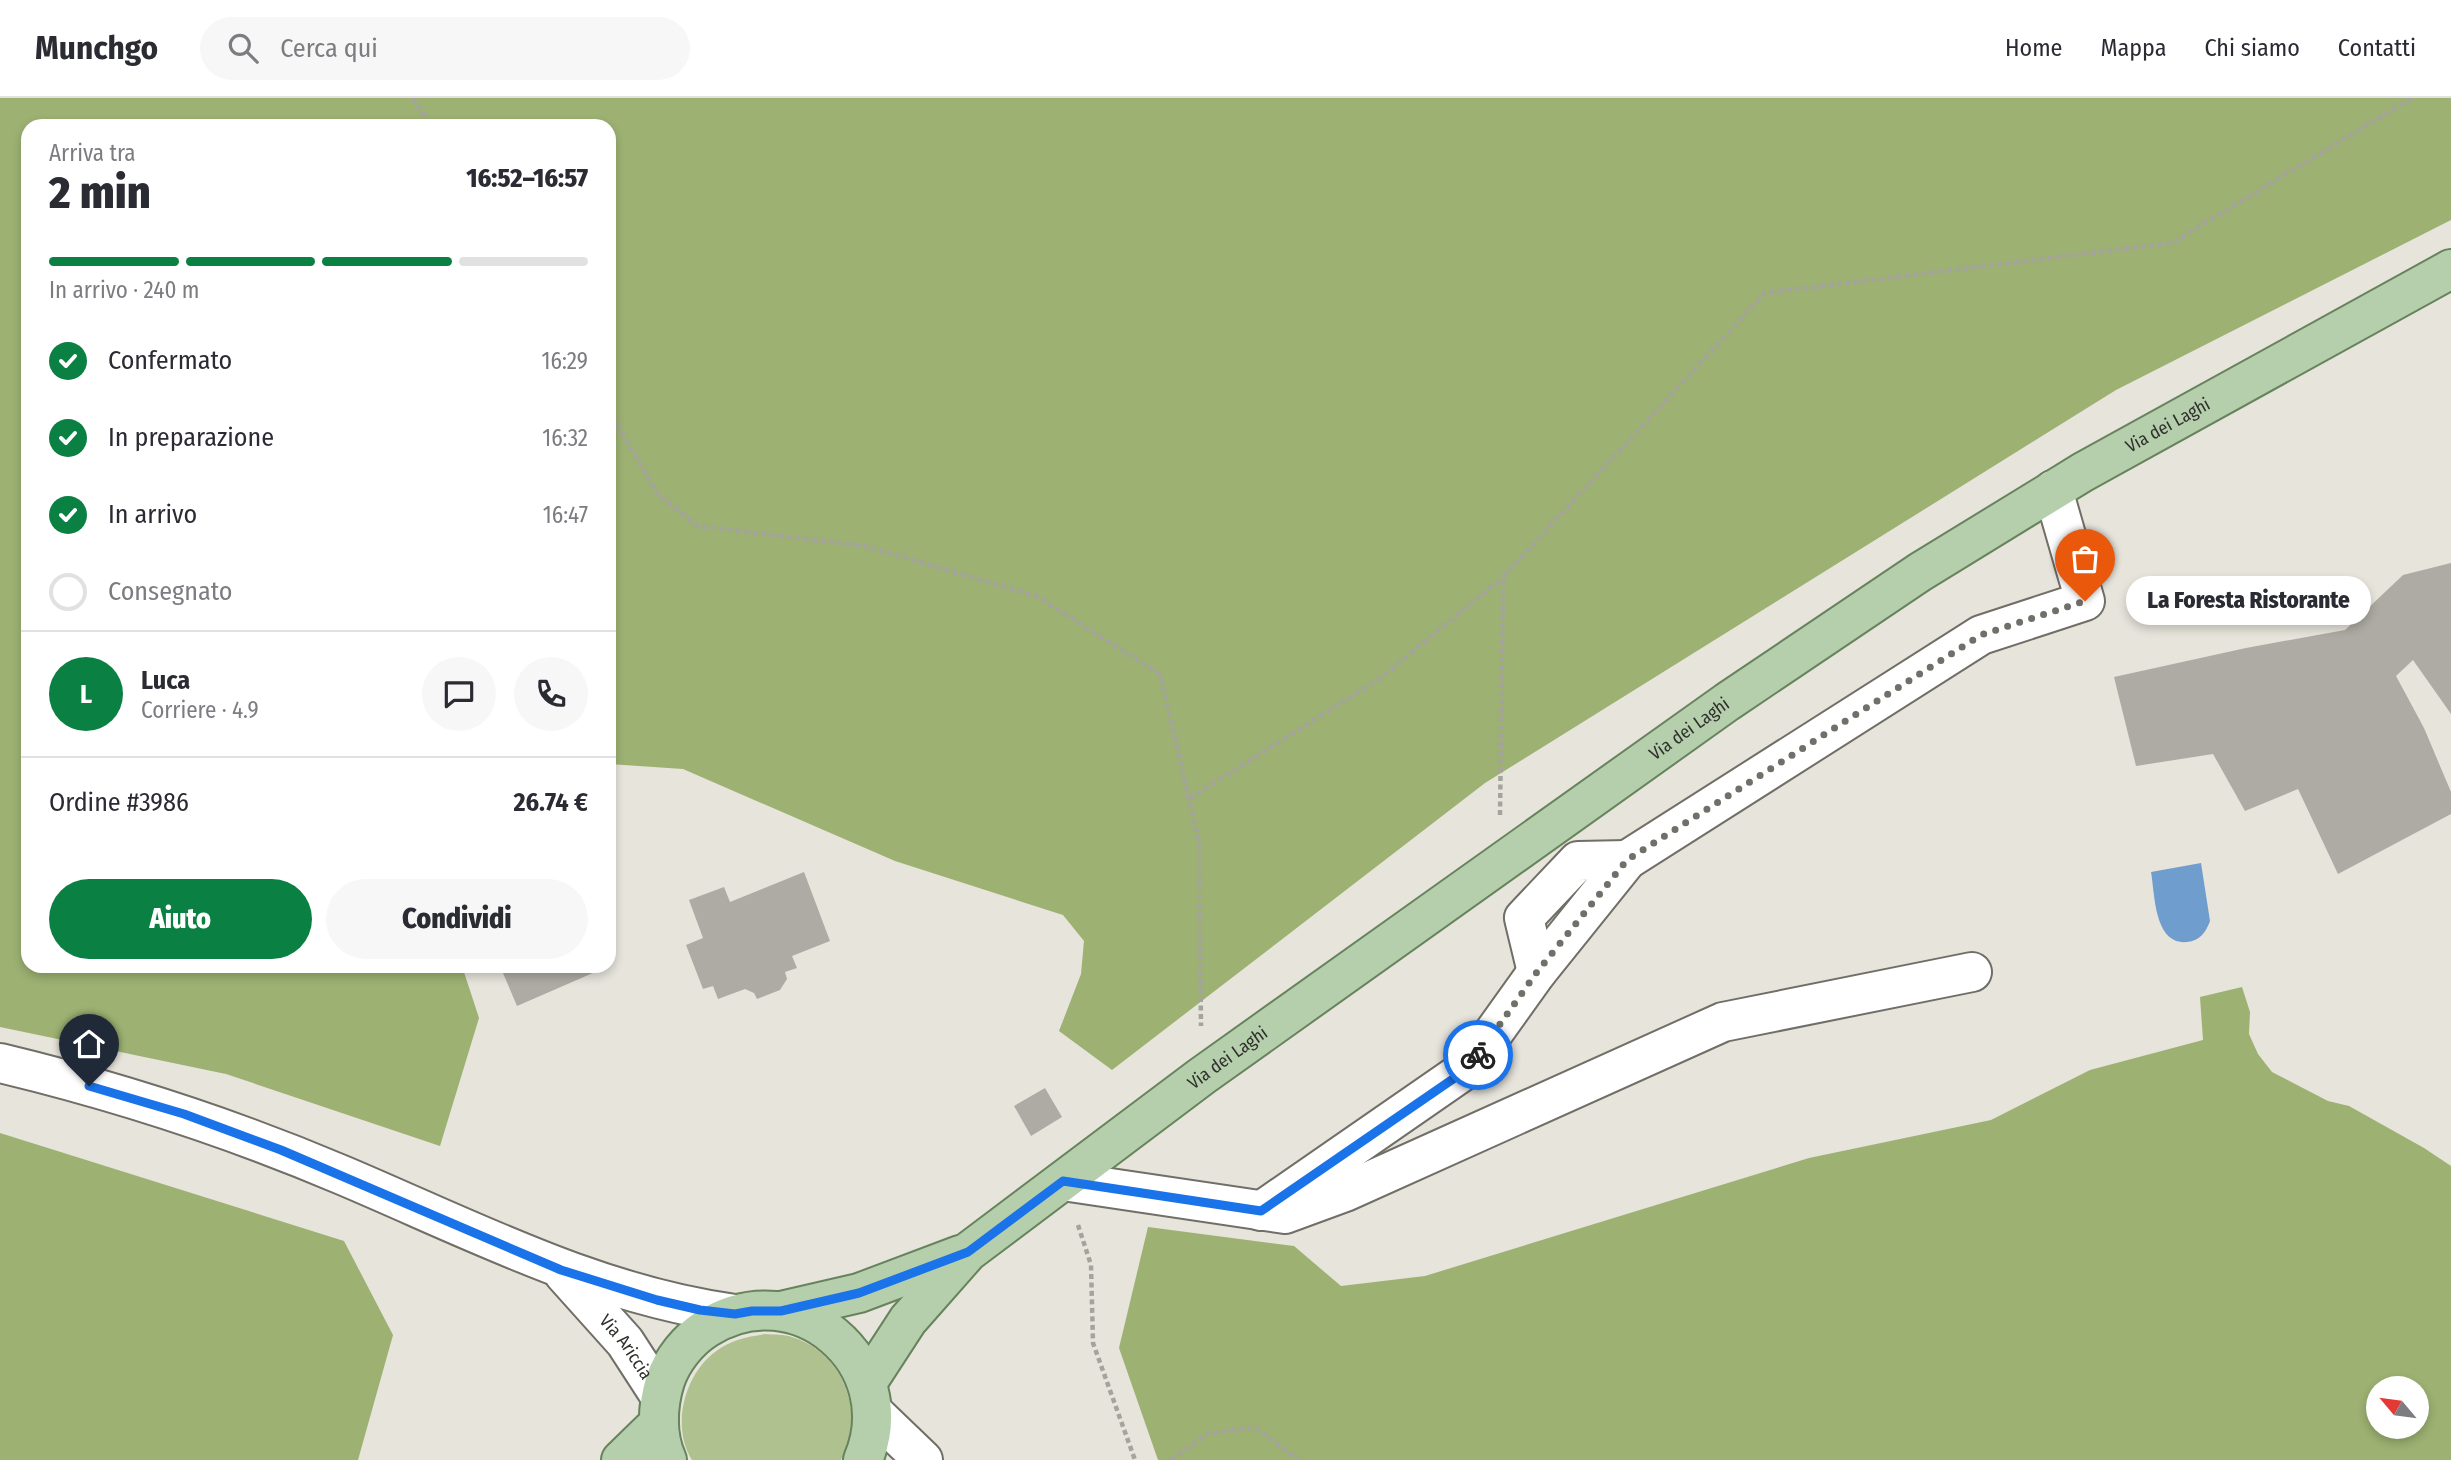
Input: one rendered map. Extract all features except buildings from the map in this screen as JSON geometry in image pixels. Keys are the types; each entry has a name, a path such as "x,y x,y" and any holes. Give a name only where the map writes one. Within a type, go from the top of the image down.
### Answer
{"main road":[{"name":"Via dei Laghi","path":"870,1398 908,1320 968,1252 1202,1076 1716,710 1952,552 2143,438 2451,269"},
{"name":"Via dei Laghi","path":"781,1311 859,1293 968,1252"},
{"path":"667,1460 663,1451 659,1410 668,1372 681,1351 698,1334 735,1314 781,1311 810,1319 835,1335 854,1357 870,1398 870,1444 863,1460"},
{"path":"621,1460 659,1410"}],"street":[{"path":"1261,1211 1469,1068 1537,972 1627,860 1981,635 2085,601 2053,490"},
{"path":"1063,1181 1285,1214 1345,1192 1723,1022 1972,972"},
{"name":"Via Ariccia","path":"0,1063 155,1105 247,1136 561,1270 657,1300 700,1310 735,1314"},
{"name":"Via Ariccia","path":"561,1270 618,1333 659,1410"},
{"path":"870,1398 923,1460"}],"path":[{"path":"413,98 427,119"},
{"path":"1189,798 1379,679 1503,577 1765,293 2172,243 2412,98"},
{"path":"616,422 659,495 698,526 865,546 1036,596 1160,674 1199,842 1202,1076"},
{"path":"1500,865 1503,577"},
{"path":"1063,1181 1091,1265 1093,1343 1135,1460"},
{"path":"1171,1460 1207,1434 1254,1427 1299,1460"}],"green space":[{"path":"0,98 2451,98 2451,220 2116,390 1485,783 1112,1070 1059,1031 1081,974 1084,941 1063,915 895,861 683,769 616,764 616,119 21,119 21,973 464,973 479,1018 440,1146 226,1074 0,1027"},
{"path":"2242,987 2250,1012 2249,1034 2258,1054 2272,1072 2328,1101 2349,1106 2451,1166 2451,1460 1158,1460 1119,1348 1148,1227 1294,1246 1341,1286 1425,1276 1809,1158 1991,1120 2090,1070 2203,1040 2200,997"},
{"path":"0,1133 344,1241 393,1335 358,1460 0,1460"},
{"path":"765,1334 789,1336 810,1345 825,1356 837,1371 850,1405 851,1424 841,1460 692,1460 682,1432 682,1417 684,1402 695,1374 704,1362 721,1348 739,1340"}],"water":[{"path":"2201,863 2210,921 2196,940 2176,941 2162,927 2158,916 2151,872"}],"way so far":[{"path":"1478,1055 1537,972 1627,860 1981,635 2085,601"}],"place":[{"name":"La Foresta Ristorante","path":"2085,601"}],"route":[{"path":"89,1086 247,1136 561,1270 657,1300 700,1310 735,1314 781,1311 836,1300 905,1278 968,1252 1063,1181 1261,1211 1469,1068 1478,1055"}]}
